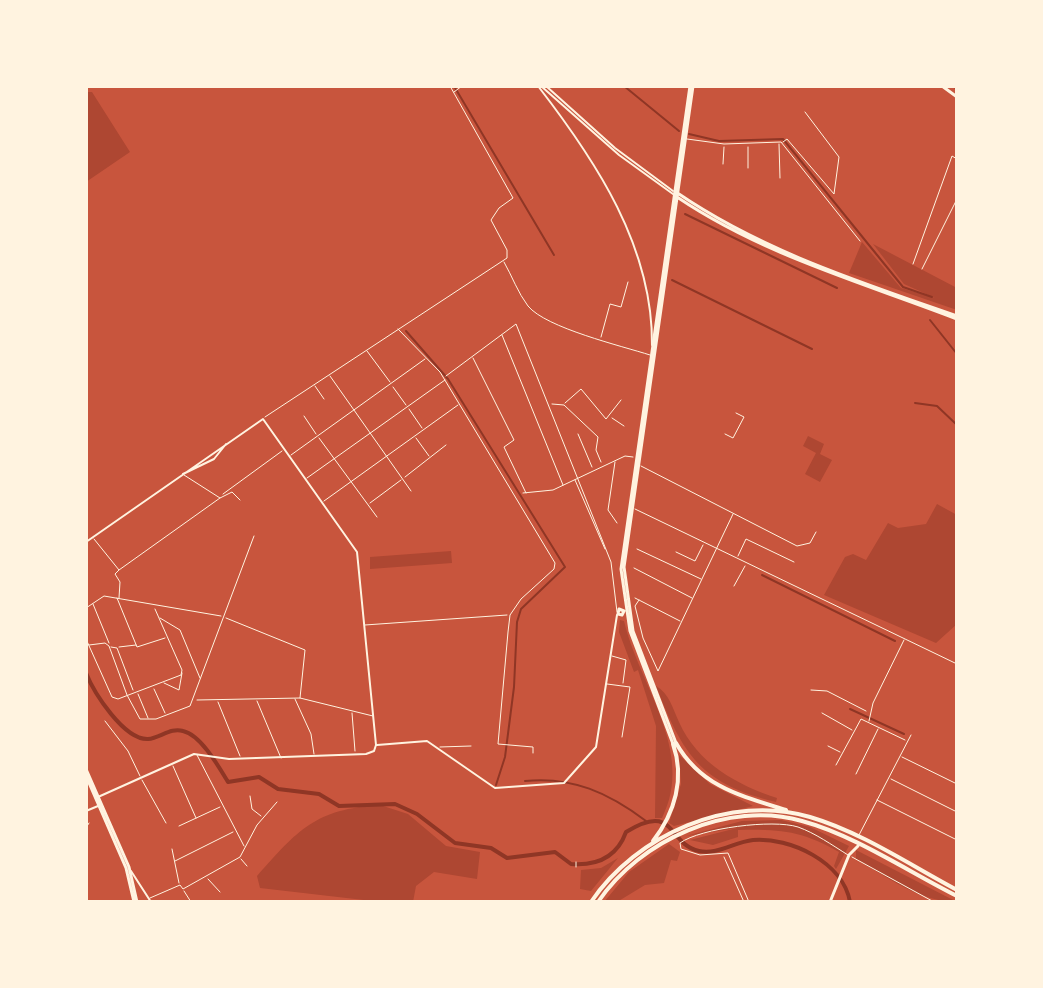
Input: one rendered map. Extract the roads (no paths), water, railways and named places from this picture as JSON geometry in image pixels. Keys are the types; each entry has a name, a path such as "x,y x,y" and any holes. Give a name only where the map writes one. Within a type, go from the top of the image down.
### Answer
{"highway":[{"path":"674,744 694,767 724,790 804,815 858,838 957,890"},
{"path":"591,902 618,868 651,842 665,823 678,786 674,744"},
{"path":"651,842 746,811 804,815"},
{"path":"598,902 621,873 677,833 736,818 771,816 803,821 957,896"}],"main road":[{"path":"674,744 623,611 621,563 692,86"},
{"path":"652,356 692,86"},
{"path":"942,86 957,97"},
{"path":"676,194 728,224 800,259 957,318"},
{"path":"86,769 126,868 136,902"},
{"path":"86,776 97,797"},
{"path":"100,805 129,867 136,902"},
{"path":"849,841 849,855"},
{"path":"830,902 849,855 858,846"}],"street":[{"path":"86,542 313,384 503,261 507,250 491,220 499,208 513,198 450,86"},
{"path":"454,92 462,86"},
{"path":"540,86 611,148 676,194"},
{"path":"540,86 588,152 615,201 646,287 652,347"},
{"path":"546,86 615,148 676,194"},
{"path":"783,141 834,194 839,157 805,112"},
{"path":"686,139 724,144 783,141"},
{"path":"780,178 783,141"},
{"path":"783,141 860,241"},
{"path":"723,164 724,144"},
{"path":"748,144 748,168"},
{"path":"913,264 952,156 957,159"},
{"path":"922,269 957,199"},
{"path":"503,261 532,310 600,340 652,356"},
{"path":"600,340 610,304 621,307 628,282"},
{"path":"307,478 516,324 550,405 599,542 606,549 623,611 616,620 596,749 566,781 494,788 425,740 376,745"},
{"path":"398,329 444,379 556,565 510,615 498,739 502,746 533,747 533,753"},
{"path":"502,334 563,485"},
{"path":"366,350 424,430"},
{"path":"471,356 514,440 504,447 525,493 549,491 615,460 633,457"},
{"path":"291,455 427,358"},
{"path":"329,374 411,491"},
{"path":"313,384 324,399"},
{"path":"550,405 563,404 581,389 604,418 610,416 621,400"},
{"path":"324,501 459,404"},
{"path":"563,404 598,438 596,450 603,465"},
{"path":"725,434 733,438 744,417 736,413"},
{"path":"304,416 377,517"},
{"path":"610,416 624,426"},
{"path":"97,797 197,755 241,759 355,754 372,753 376,745 357,552 324,501 263,419"},
{"path":"578,434 593,469"},
{"path":"415,436 431,458"},
{"path":"182,474 214,459 228,442"},
{"path":"368,505 446,445"},
{"path":"136,645 118,597 120,582 115,574 286,449"},
{"path":"615,460 608,510 617,523"},
{"path":"636,465 797,546 806,541 810,543 816,532"},
{"path":"182,474 220,498"},
{"path":"223,494 232,492 240,500"},
{"path":"630,509 957,664"},
{"path":"639,600 635,606 643,638 658,671 733,514"},
{"path":"93,604 136,714 149,721 190,706 254,536"},
{"path":"92,537 119,570"},
{"path":"737,559 746,539 794,562"},
{"path":"676,552 695,561 705,543"},
{"path":"637,549 703,580"},
{"path":"734,586 746,563"},
{"path":"634,568 694,599"},
{"path":"86,608 104,596 154,606 172,605 224,617 305,650 300,698"},
{"path":"635,598 682,622"},
{"path":"154,606 184,679 179,690 162,682"},
{"path":"365,625 510,615"},
{"path":"159,618 180,630 201,680"},
{"path":"89,645 105,643 117,648 130,643 138,648 167,637"},
{"path":"869,721 869,712 905,638"},
{"path":"86,639 112,697 127,695 182,673"},
{"path":"117,648 149,721"},
{"path":"611,656 626,660 622,686"},
{"path":"607,684 630,687 622,737"},
{"path":"153,686 166,716"},
{"path":"811,690 827,691 869,712"},
{"path":"295,698 311,734 314,756"},
{"path":"194,700 300,698 373,716"},
{"path":"256,699 281,758"},
{"path":"217,700 241,759"},
{"path":"352,712 355,754"},
{"path":"822,713 854,731"},
{"path":"836,765 860,720 869,721 907,741"},
{"path":"105,721 128,751 166,823"},
{"path":"856,774 879,726"},
{"path":"858,838 911,735"},
{"path":"438,748 471,746"},
{"path":"828,746 842,753"},
{"path":"197,755 245,849"},
{"path":"900,755 957,784"},
{"path":"172,765 196,818"},
{"path":"888,778 957,812"},
{"path":"250,796 252,809 263,818"},
{"path":"877,800 957,840"},
{"path":"183,889 240,857 263,818 277,802"},
{"path":"86,811 100,805"},
{"path":"179,826 223,806"},
{"path":"86,828 89,823"},
{"path":"749,902 728,853 689,853 681,849 680,843 686,838 720,830 783,824 808,831 934,902"},
{"path":"175,861 236,831"},
{"path":"249,841 253,843"},
{"path":"172,849 180,885 191,902"},
{"path":"723,854 744,902"},
{"path":"240,857 247,866"},
{"path":"576,862 576,867"},
{"path":"129,867 150,900 180,885"},
{"path":"206,877 220,892"}],"waterway":[{"path":"454,86 554,255"},
{"path":"624,86 679,131"},
{"path":"953,86 957,89"},
{"path":"689,134 719,141 783,139 903,287 932,297"},
{"path":"685,214 837,288"},
{"path":"672,280 812,349"},
{"path":"930,320 957,354"},
{"path":"406,331 448,379 565,567 521,609 517,622 514,687 505,757 496,785"},
{"path":"915,403 937,406 957,425"},
{"path":"762,575 895,641"},
{"path":"86,673 111,714 129,732 148,739 174,730 190,734 209,752 228,782 259,777 278,789 319,794 339,806 395,804 417,814 455,843 491,848 507,858 555,852 571,864 598,861 612,854 626,832 654,821 663,823 681,841 699,851 713,851 746,841 768,840 798,848 826,864 837,875 850,902"},
{"path":"850,709 904,734"},
{"path":"525,781 574,784 618,802 646,821"}]}
